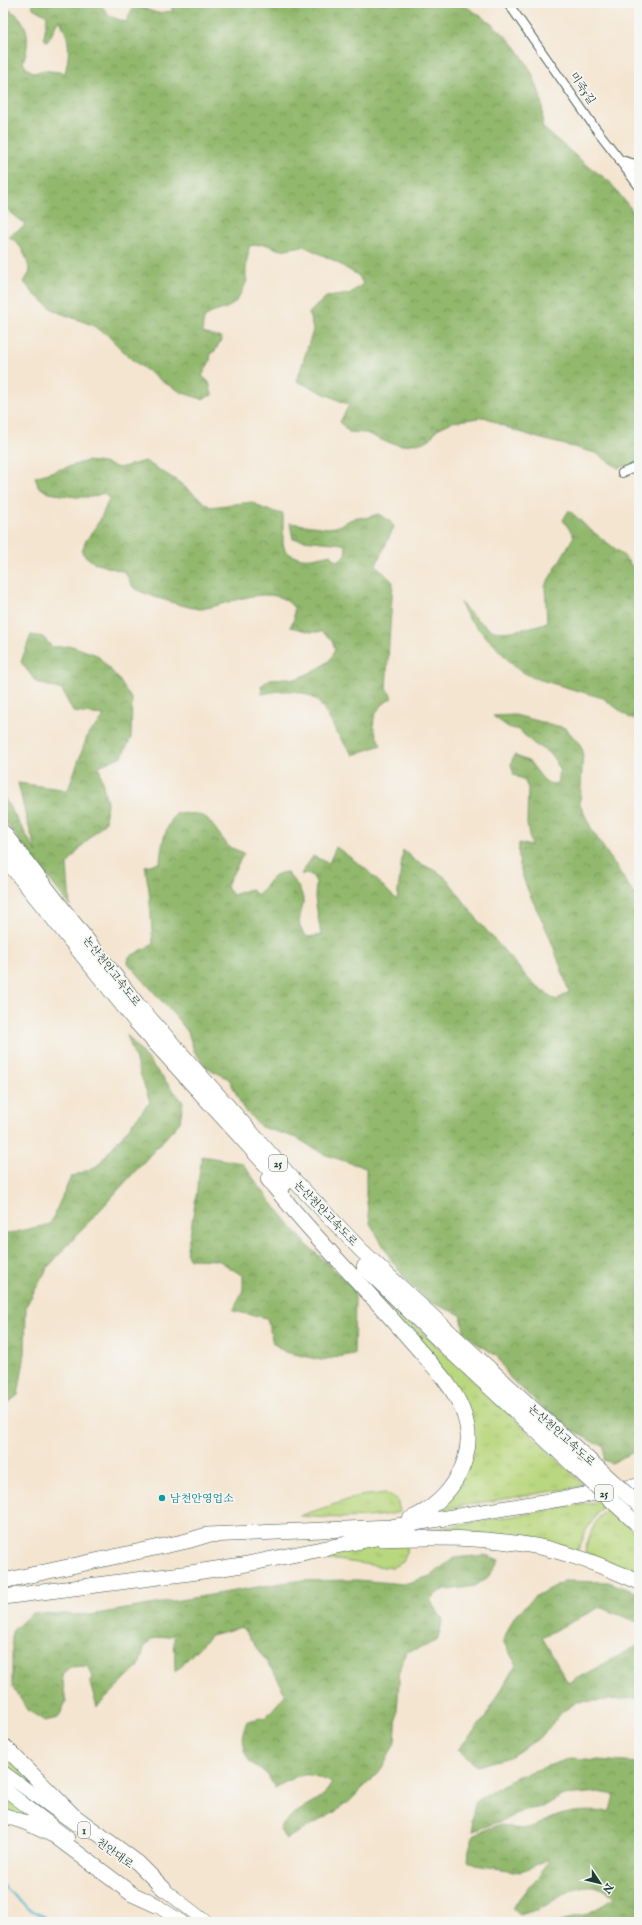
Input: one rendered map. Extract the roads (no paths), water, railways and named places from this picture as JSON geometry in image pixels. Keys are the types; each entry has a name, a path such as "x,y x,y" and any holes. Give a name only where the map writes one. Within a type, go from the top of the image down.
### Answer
{"highway":[{"name":"논산천안고속도로","path":"3,832 137,1004 289,1175 360,1249 639,1505"},
{"name":"논산천안고속도로","path":"3,856 136,1022 205,1100 350,1253 443,1344 638,1524"},
{"path":"205,1100 290,1208 380,1305 447,1383 463,1410 467,1427 468,1446 464,1465 458,1479 446,1495 432,1507 391,1527"},
{"path":"3,1581 187,1541 207,1535 391,1527 639,1486"},
{"path":"3,1597 242,1565 370,1539 639,1494"},
{"path":"370,1539 438,1537 521,1544 575,1557 639,1582"},
{"path":"3,1604 31,1593"},
{"path":"3,1745 73,1815 138,1863 164,1889"},
{"path":"3,1815 27,1823 55,1836 132,1894 156,1905"}],"main road":[{"name":"천안대로","path":"3,1772 164,1889 206,1922"},
{"name":"천안대로","path":"3,1788 156,1905 182,1922"}],"street":[{"name":"미죽5길","path":"508,3 593,125 639,185"},
{"path":"621,161 639,166"},
{"path":"622,473 639,466"}],"waterway":[{"path":"3,1886 27,1908 44,1916 51,1922"}],"place":[{"name":"남천안영업소","path":"162,1498"}]}
